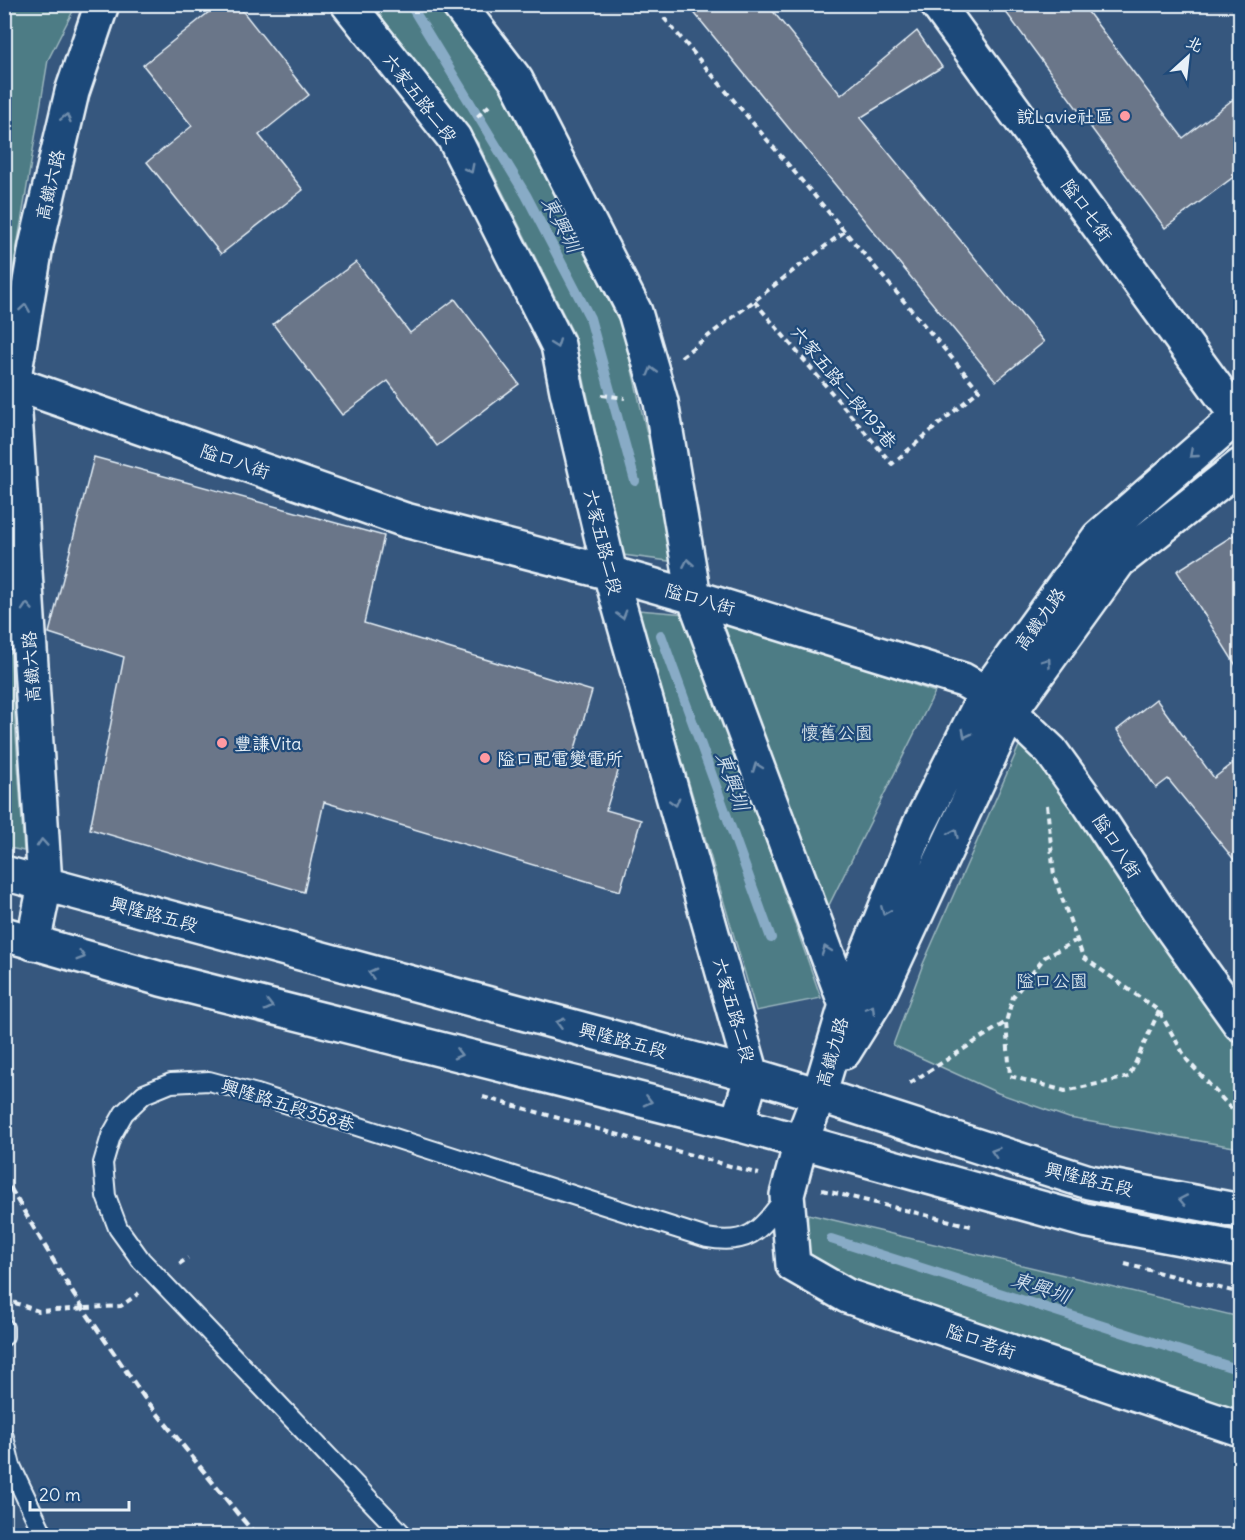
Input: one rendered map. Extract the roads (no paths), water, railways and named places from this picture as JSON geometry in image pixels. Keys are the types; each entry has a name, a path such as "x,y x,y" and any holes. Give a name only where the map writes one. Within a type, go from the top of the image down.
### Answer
{"street":[{"name":"高鐵六路","path":"19,938 45,885 13,383 36,246 72,92 102,4"},
{"name":"六家五路二段","path":"348,4 454,138 558,345 610,573 752,1075 737,1124"},
{"path":"458,4 516,80 635,312 658,390 694,597 846,1005"},
{"name":"隘口七街","path":"937,4 1239,415"},
{"name":"隘口八街","path":"13,383 405,520 694,597 963,680 998,703 1051,751 1090,805 1158,909 1240,1024"},
{"name":"高鐵九路","path":"819,1095 846,1005 920,826 1099,537 1239,415"},
{"name":"高鐵九路","path":"819,1095 877,999 998,703 1119,561 1240,466"},
{"name":"興隆路五段","path":"4,873 752,1075 1089,1182 1240,1211"},
{"path":"19,938 173,982 737,1124 1084,1220 1240,1249"},
{"name":"隘口老街","path":"819,1095 801,1142 789,1189 793,1265 847,1296 1240,1429"}],"lane":[{"name":"興隆路五段358巷","path":"404,1536 141,1260 118,1228 106,1196 103,1163 111,1136 124,1113 144,1094 171,1083 209,1081 257,1094 707,1238 725,1241 740,1239 753,1233 766,1222 789,1189"},
{"path":"4,1328 4,1336"},
{"path":"4,1437 11,1466 44,1536"}],"waterway":[{"name":"東興圳","path":"410,4 526,195 590,318 635,481"},
{"name":"東興圳","path":"661,635 771,938"},
{"name":"東興圳","path":"831,1239 1240,1370"}],"railway":[{"path":"4,1175 74,1295 144,1397 257,1536"}],"place":[{"name":"說Lavie社區","path":"1125,116"},
{"name":"豐謙Vita","path":"222,743"},
{"name":"隘口配電變電所","path":"485,758"}],"park label":[{"name":"懷舊公園","path":"837,732"},
{"name":"隘口公園","path":"1052,980"}]}
